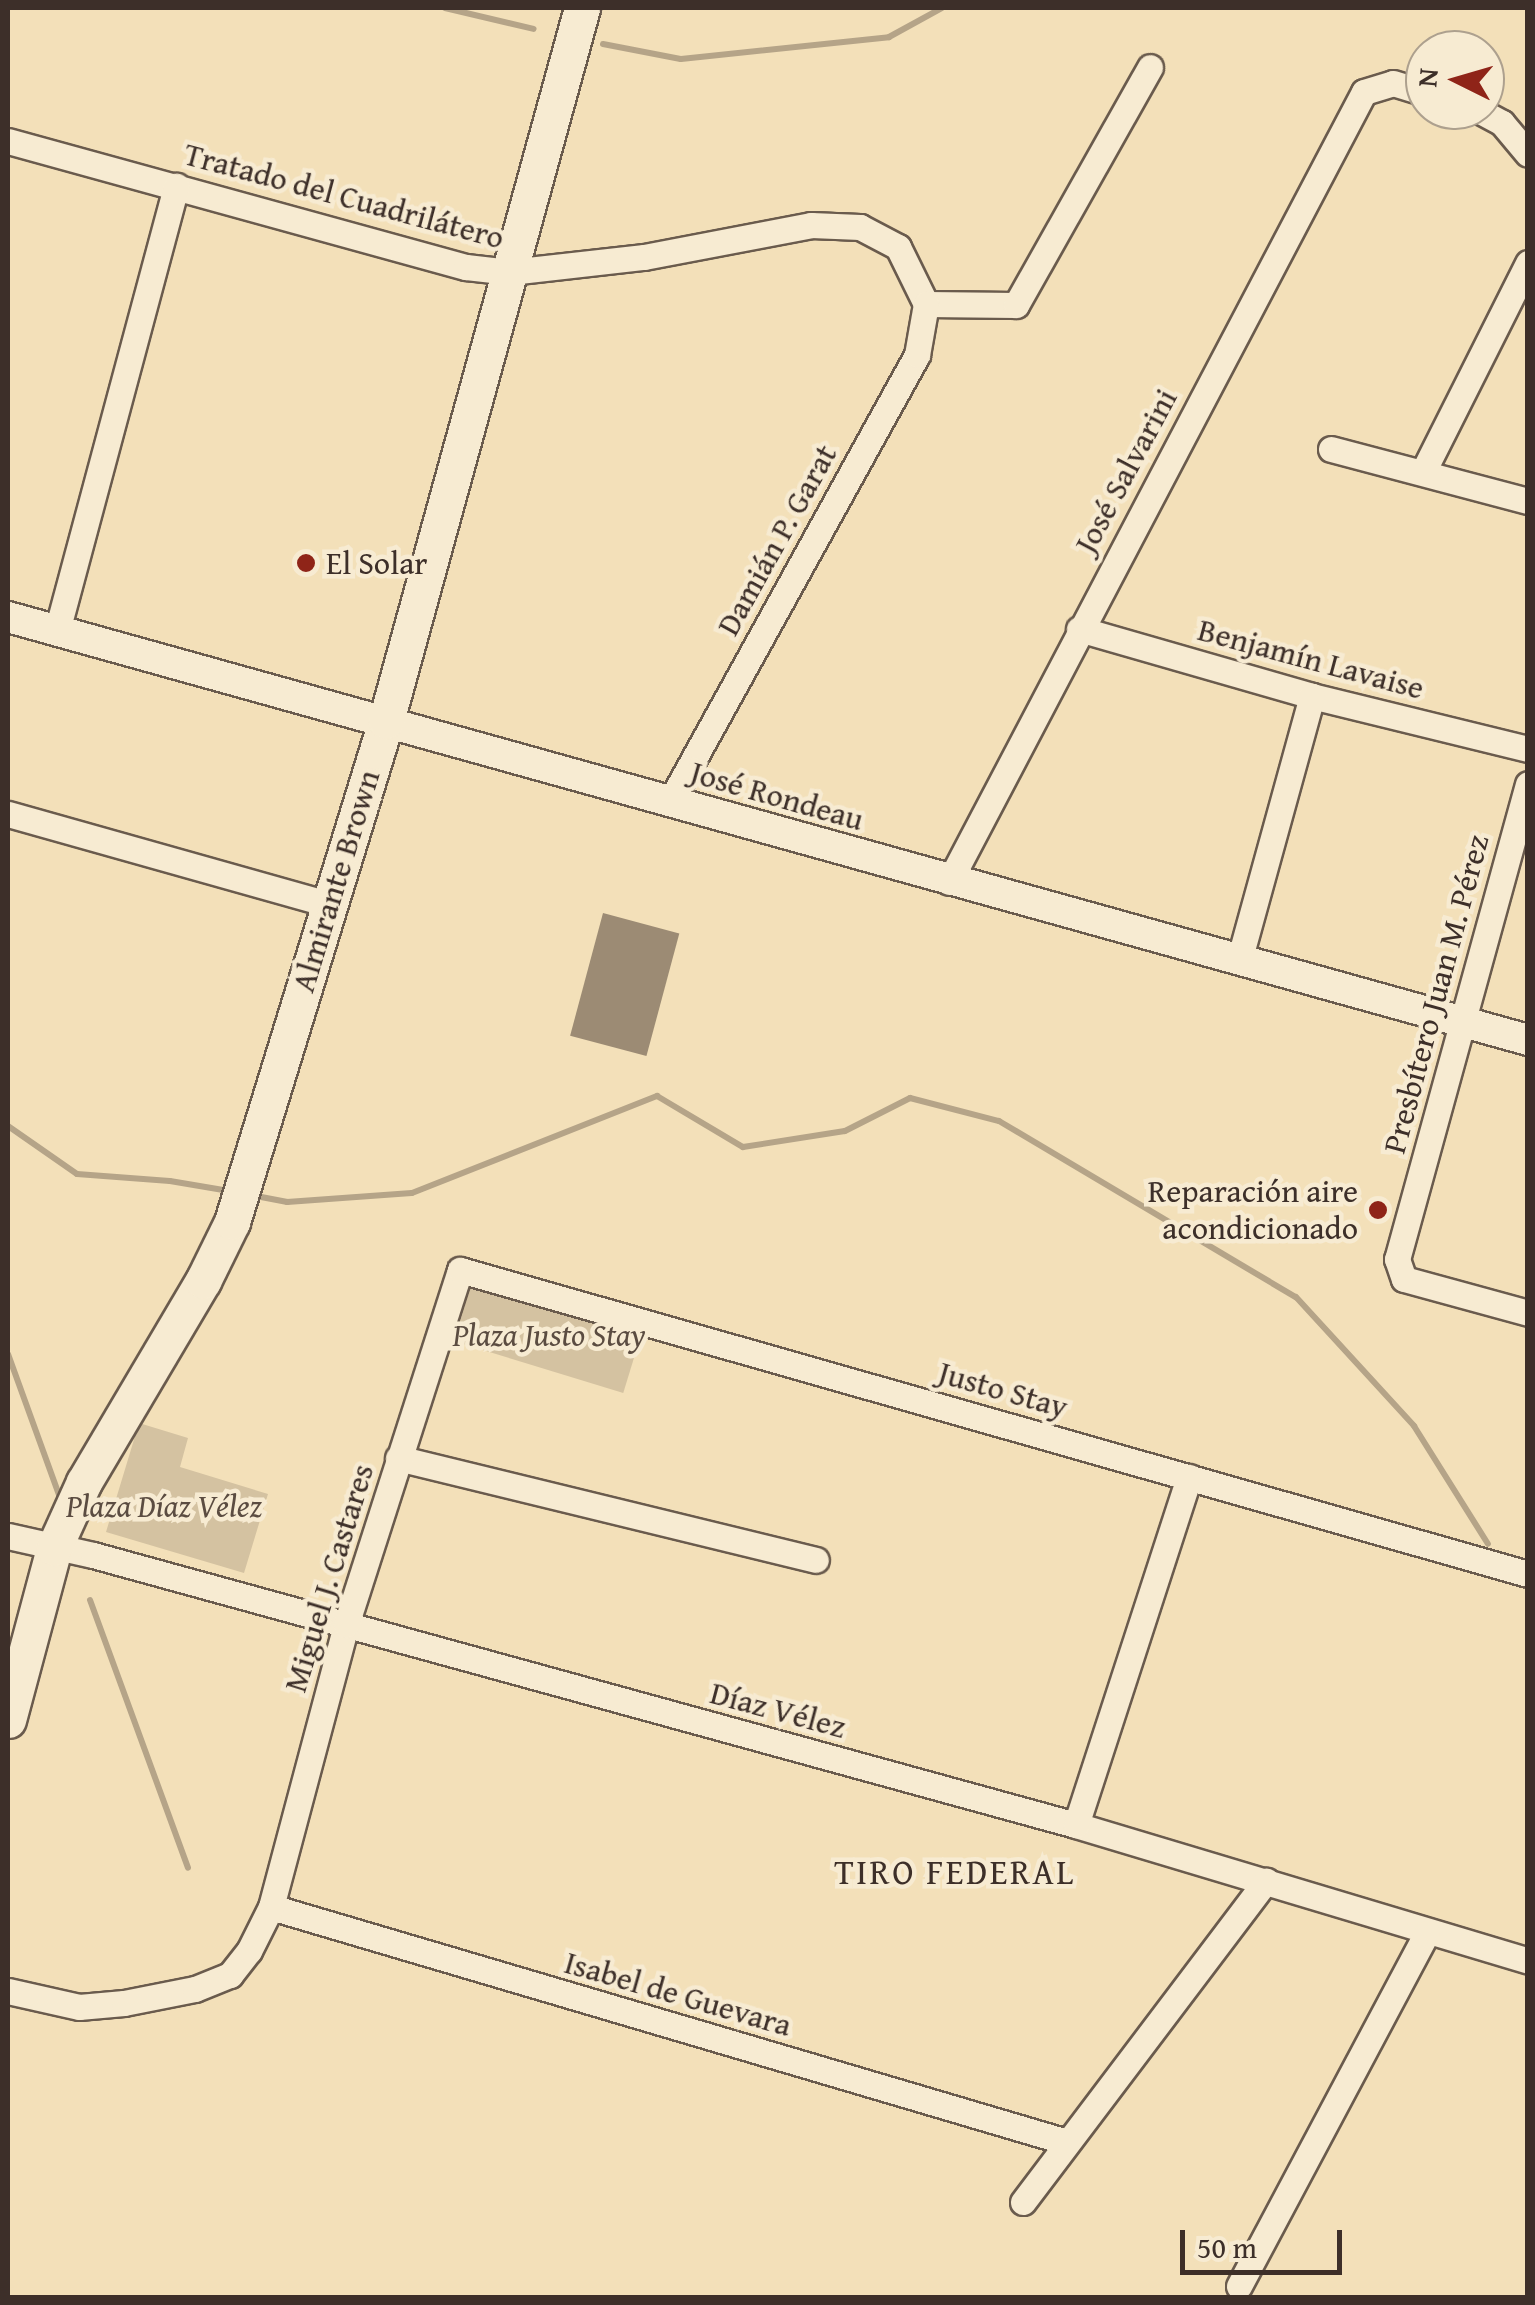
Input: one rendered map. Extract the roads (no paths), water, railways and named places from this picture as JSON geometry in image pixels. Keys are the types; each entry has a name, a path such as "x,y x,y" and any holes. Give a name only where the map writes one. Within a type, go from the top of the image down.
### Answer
{"main road":[{"name":"Almirante Brown","path":"8,1720 54,1548 84,1482 203,1282 232,1222 386,721 582,8"}],"street":[{"path":"926,304 1016,305 1150,66"},
{"name":"José Salvarini","path":"949,882 1364,92 1392,83 1405,87"},
{"path":"1505,127 1528,154"},
{"name":"Tratado del Cuadrilátero","path":"8,141 466,267 510,272 644,257 811,225 860,227 898,247 926,304"},
{"path":"58,630 176,186"},
{"path":"1423,472 1528,263"},
{"name":"Damián P. Garat","path":"670,802 917,355 926,304"},
{"path":"1331,449 1528,502"},
{"name":"José Rondeau","path":"8,617 949,882 1528,1040"},
{"name":"Benjamín Lavaise","path":"1079,629 1312,696 1528,749"},
{"path":"1240,962 1312,696"},
{"name":"Presbítero Juan M. Pérez","path":"1528,784 1397,1259 1404,1279 1528,1313"},
{"path":"8,814 328,904"},
{"name":"Miguel J. Castares","path":"8,1991 79,2007 195,1989 230,1975 250,1951 271,1907 346,1625 460,1270"},
{"name":"Justo Stay","path":"460,1270 1528,1574"},
{"path":"398,1458 816,1560"},
{"path":"1076,1825 1188,1477"},
{"name":"Díaz Vélez","path":"8,1536 1076,1825 1427,1934 1528,1961"},
{"path":"1022,2202 1266,1881"},
{"name":"Isabel de Guevara","path":"271,1907 1067,2142"},
{"path":"1239,2286 1427,1934"}],"waterway":[{"path":"445,8 534,29"},
{"path":"603,44 681,59 889,37 942,8"},
{"path":"251,1195 287,1202 412,1193 657,1096 743,1147 845,1131 910,1098 999,1121 1296,1297 1414,1426 1488,1544"},
{"path":"8,1126 77,1174 170,1181 229,1191"},
{"path":"8,1354 59,1495"},
{"path":"90,1600 188,1868"}],"place":[{"name":"El Solar","path":"306,563"},
{"name":"Reparación aire acondicionado","path":"1378,1210"}],"district":[{"name":"TIRO FEDERAL","path":"955,1872"}],"park label":[{"name":"Plaza Justo Stay","path":"549,1335"},
{"name":"Plaza Díaz Vélez","path":"164,1506"}]}
